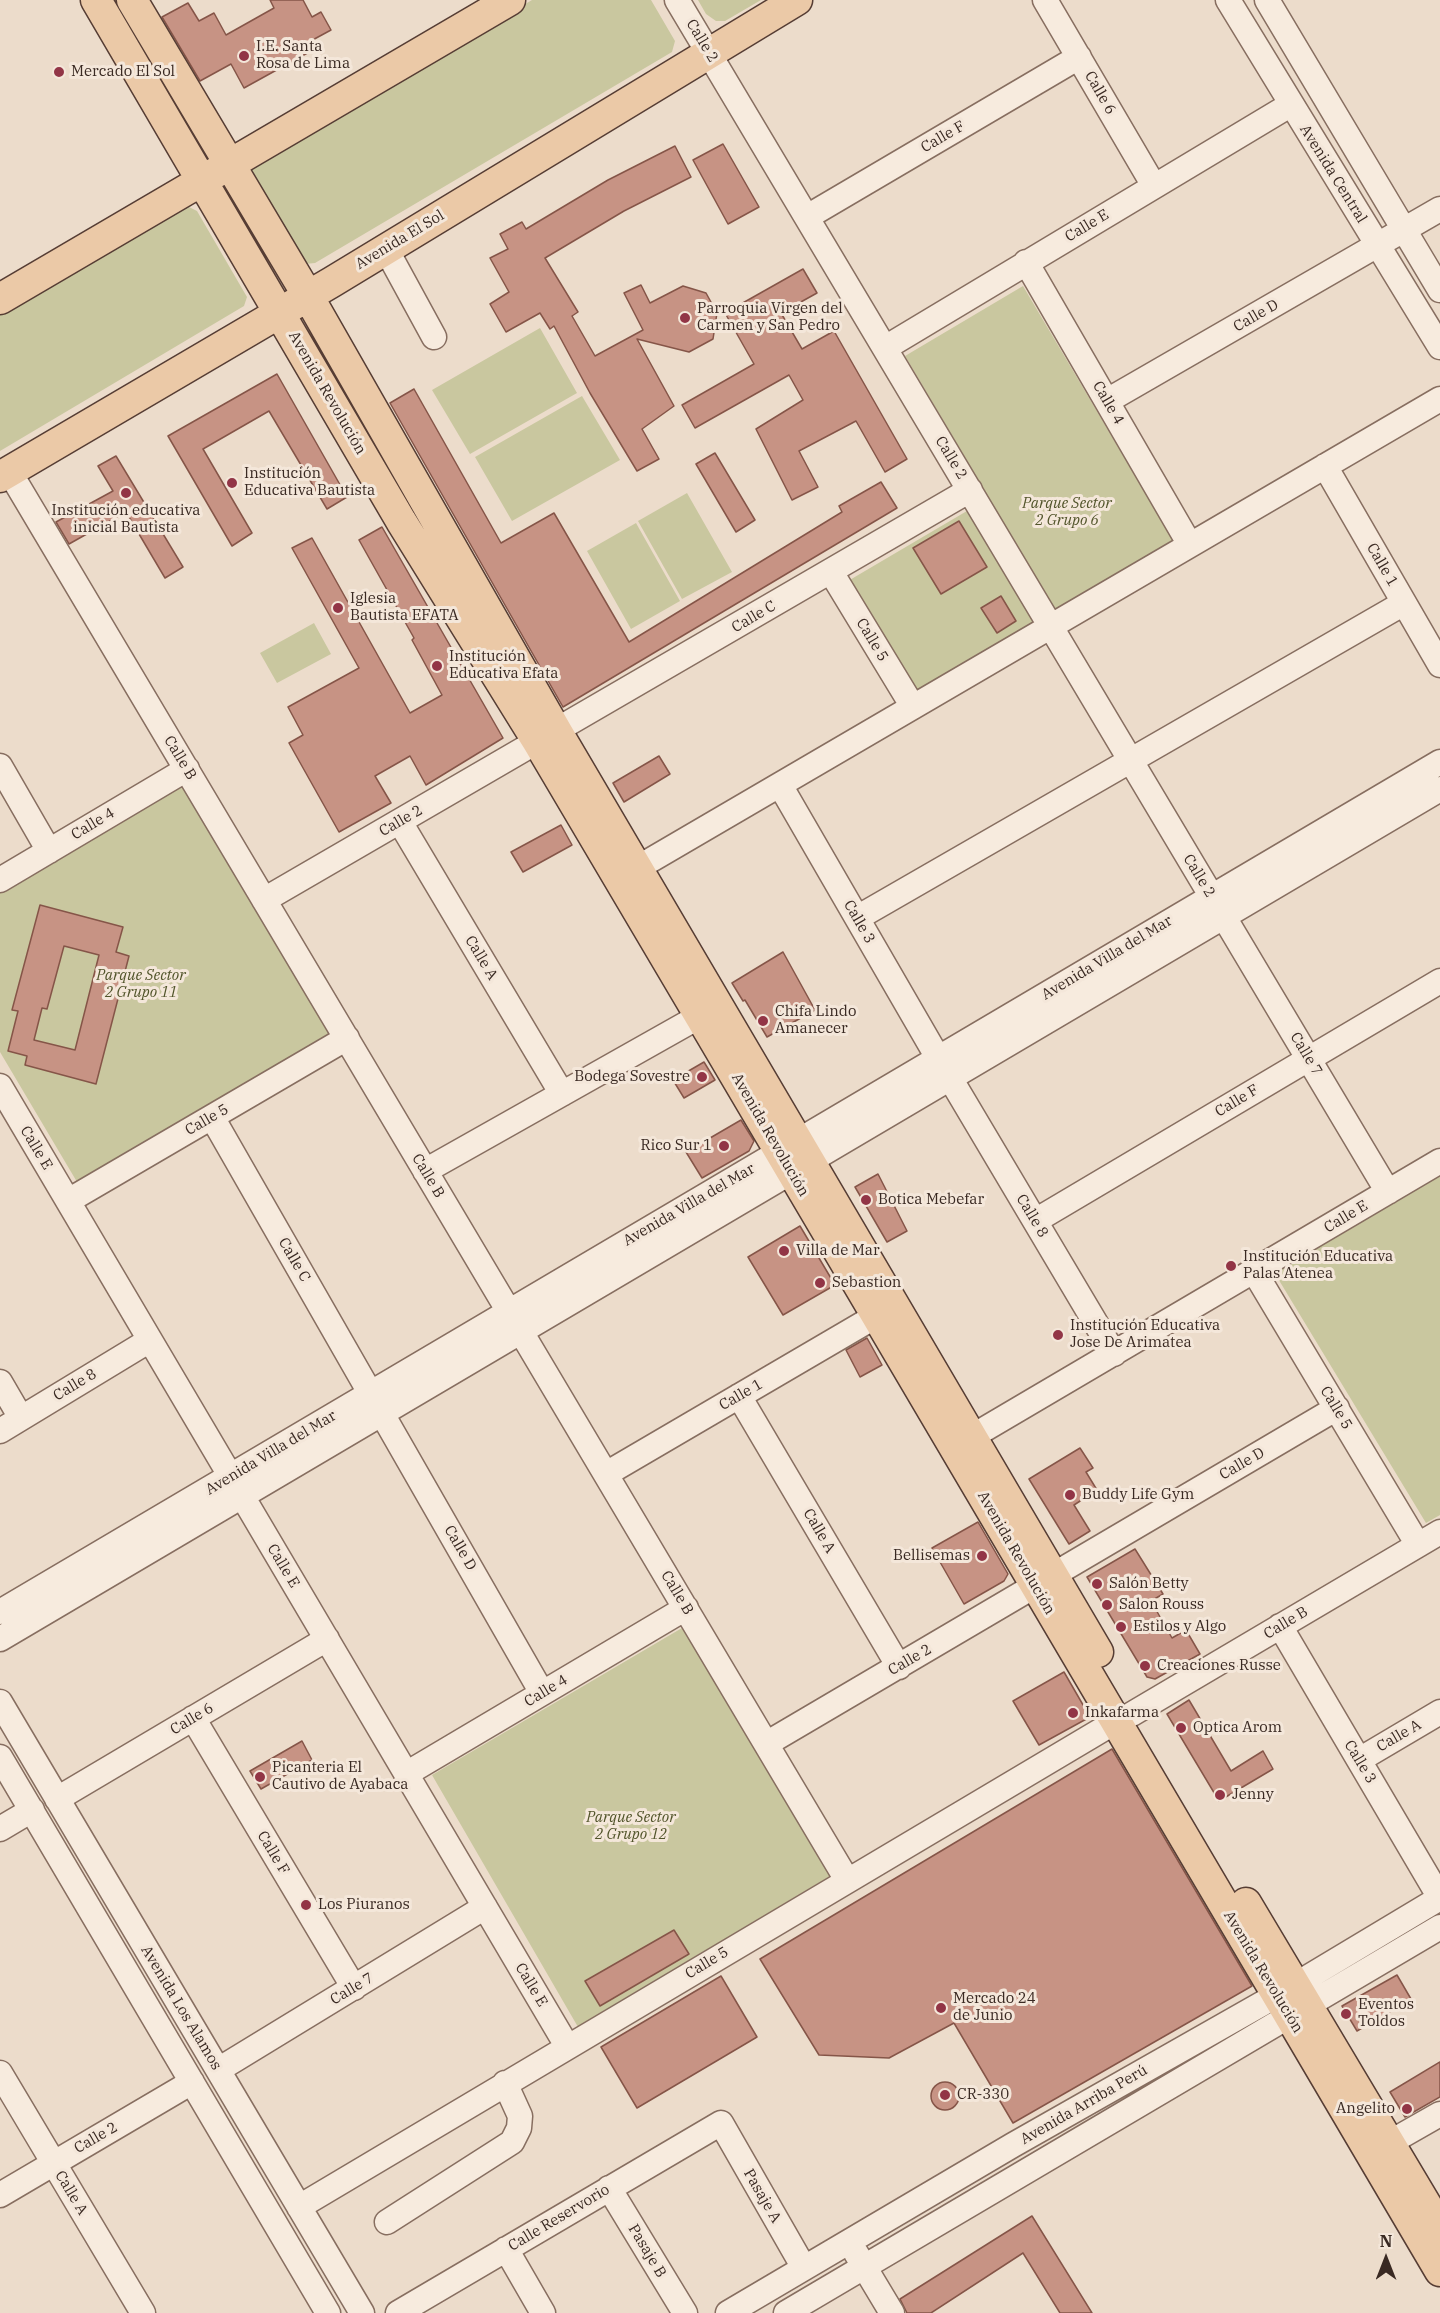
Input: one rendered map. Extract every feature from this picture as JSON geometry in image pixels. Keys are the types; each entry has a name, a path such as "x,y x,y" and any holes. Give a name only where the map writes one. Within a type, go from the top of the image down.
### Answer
{"main road":[{"name":"Avenida Revolución","path":"96,0 401,521 547,737 639,867 795,1156 876,1316 1044,1580 1292,2000 1440,2271"},
{"name":"Avenida Revolución","path":"132,0 308,296 700,1016 795,1156 973,1436 1044,1580"},
{"path":"0,299 510,0"},
{"name":"Avenida El Sol","path":"5,474 308,296 797,0"},
{"name":"Avenida Revolución","path":"1292,2000 1389,2143 1440,2228"}],"street":[{"name":"Calle 2","path":"677,0 1218,906"},
{"name":"Calle 6","path":"1045,0 1154,186"},
{"name":"Avenida Central","path":"1228,0 1290,105 1440,347"},
{"name":"Avenida Central","path":"1267,0 1440,290"},
{"name":"Calle F","path":"807,217 1080,57"},
{"name":"Calle E","path":"885,348 1290,105"},
{"path":"1404,231 1440,209"},
{"name":"Calle D","path":"1107,401 1404,231"},
{"path":"386,249 434,337"},
{"name":"Calle 4","path":"1026,262 1190,545"},
{"path":"639,867 1440,399"},
{"name":"Calle 1","path":"1325,466 1440,665"},
{"name":"Calle B","path":"5,474 187,769 847,1880"},
{"name":"Calle C","path":"547,737 970,490"},
{"name":"Calle 5","path":"831,572 913,707"},
{"path":"857,918 1404,603"},
{"name":"Calle 2","path":"264,900 547,737"},
{"name":"Avenida Villa del Mar","path":"0,1639 237,1487 1218,906 1440,762"},
{"path":"0,766 48,851"},
{"name":"Calle 4","path":"0,880 187,769"},
{"name":"Calle 3","path":"780,785 944,1068"},
{"name":"Avenida Villa del Mar","path":"1218,906 1440,789"},
{"name":"Calle A","path":"400,822 562,1094"},
{"name":"Calle 7","path":"1218,906 1388,1192"},
{"name":"Calle F","path":"1035,1221 1440,981"},
{"path":"425,1171 700,1016"},
{"name":"Calle 5","path":"68,1201 347,1038"},
{"name":"Calle 8","path":"944,1068 1114,1354"},
{"name":"Calle E","path":"0,1086 567,2046"},
{"name":"Calle C","path":"212,1117 377,1403"},
{"name":"Calle E","path":"973,1436 1440,1161"},
{"name":"Calle 5","path":"1254,1271 1418,1545"},
{"name":"Calle 1","path":"606,1474 876,1316"},
{"name":"Calle 8","path":"0,1431 150,1340"},
{"path":"0,1382 21,1418"},
{"name":"Calle A","path":"739,1396 899,1667"},
{"name":"Calle D","path":"377,1403 542,1693"},
{"name":"Calle D","path":"1044,1580 1336,1408"},
{"name":"Avenida Villa del Mar","path":"0,1612 237,1487"},
{"name":"Calle B","path":"1124,1718 1440,1532"},
{"name":"Calle 2","path":"766,1744 1044,1580"},
{"name":"Calle 4","path":"406,1774 686,1608"},
{"name":"Calle 3","path":"1280,1626 1440,1898"},
{"name":"Calle 6","path":"57,1799 327,1639"},
{"name":"Avenida Los Alamos","path":"0,1702 362,2313"},
{"name":"Calle A","path":"1359,1760 1440,1712"},
{"name":"Calle F","path":"193,1718 354,1988"},
{"name":"Calle 5","path":"299,2207 847,1880 1124,1718"},
{"name":"Avenida Los Alamos","path":"0,1757 328,2313"},
{"path":"0,1829 32,1810"},
{"name":"Avenida Arriba Perú","path":"786,2313 864,2267 1292,2000 1440,1898"},
{"name":"Calle 7","path":"218,2070 485,1907"},
{"name":"Avenida Arriba Perú","path":"728,2313 850,2241 1292,2000 1440,1927"},
{"name":"Calle A","path":"0,2073 143,2313"},
{"name":"Calle 2","path":"0,2195 192,2082"},
{"path":"387,2222 512,2142 519,2128 520,2116 505,2083"},
{"path":"1389,2143 1440,2114"},
{"name":"Calle Reservorio","path":"398,2313 720,2123"},
{"name":"Pasaje A","path":"720,2123 804,2268"},
{"name":"Pasaje B","path":"609,2188 685,2313"},
{"path":"850,2241 892,2313"},
{"path":"506,2249 543,2313"}],"green space":[{"path":"532,0 651,0 675,41 672,52 315,263 305,264 248,171 255,164"},
{"path":"698,0 761,0 725,21 716,21 706,14"},
{"path":"187,206 197,211 247,297 244,306 0,451 0,315"},
{"name":"Parque Sector 2 Grupo 6","path":"1023,286 1173,540 914,692 848,581 989,498 905,356"},
{"path":"540,328 577,393 470,454 432,390"},
{"path":"582,396 620,460 512,521 475,457"},
{"path":"687,493 732,572 682,599 638,521"},
{"path":"636,523 680,601 631,629 587,551"},
{"path":"314,623 331,654 277,683 260,653"},
{"name":"Parque Sector 2 Grupo 11","path":"183,782 335,1034 80,1187 0,1052 0,889"},
{"path":"1440,1175 1440,1515 1426,1523 1274,1272"},
{"name":"Parque Sector 2 Grupo 12","path":"682,1628 832,1875 578,2027 432,1775"}],"building":[{"path":"270,0 303,0 312,17 321,12 331,30 307,43 311,51 244,88 231,64 200,81 162,17 188,3 199,21 214,13 226,35 274,8"},
{"path":"723,144 759,207 728,224 693,160"},
{"path":"675,146 691,177 624,211 545,258 578,312 572,316 595,356 643,330 624,293 641,285 650,303 683,286 706,293 717,313 713,339 689,352 637,339 674,406 642,429 659,459 637,471 590,393 554,326 550,329 540,313 506,332 490,304 509,292 490,258 508,249 500,234 522,222 526,229 608,180"},
{"path":"803,269 817,293 781,313 802,349 834,331 907,459 885,472 856,421 799,451 818,487 792,500 756,429 803,400 789,375 695,428 682,405 754,364 725,313"},
{"path":"277,374 347,497 327,509 269,411 203,449 252,533 232,546 168,436"},
{"path":"414,389 501,543 554,513 629,642 842,512 839,506 881,482 897,508 563,707 390,403"},
{"path":"715,453 755,520 736,532 696,464"},
{"path":"116,456 183,567 165,578 126,512 69,544 56,522 113,491 98,466"},
{"path":"959,521 987,567 941,594 913,548"},
{"path":"382,527 503,738 426,785 410,756 375,776 391,803 339,832 289,743 303,735 288,707 359,668 292,548 312,538 410,713 442,695 412,640 414,638 359,540"},
{"path":"1001,596 1016,621 997,633 981,608"},
{"path":"659,756 670,774 624,802 613,783"},
{"path":"561,825 572,845 523,872 511,852"},
{"path":"40,905 123,927 116,952 129,956 96,1084 25,1065 27,1056 8,1051 18,1011 12,1010","holes":["64,946 99,955 75,1050 34,1040 42,1008 47,1009"]},
{"path":"783,952 815,1010 767,1037 732,983"},
{"path":"704,1062 715,1080 684,1098 673,1080"},
{"name":"Rico Sur 1","path":"741,1120 754,1141 749,1151 702,1178 686,1152"},
{"path":"878,1174 907,1231 887,1242 855,1187"},
{"path":"800,1226 835,1285 783,1315 748,1257"},
{"path":"867,1338 882,1365 860,1377 846,1350"},
{"path":"1080,1448 1093,1468 1086,1472 1097,1490 1074,1505 1090,1531 1069,1544 1029,1479"},
{"path":"978,1522 1008,1574 1004,1581 964,1604 932,1548"},
{"path":"1135,1549 1163,1594 1151,1601 1172,1638 1186,1630 1200,1654 1155,1679 1147,1677 1087,1577"},
{"path":"1064,1672 1090,1717 1039,1745 1013,1701"},
{"path":"1189,1700 1231,1771 1263,1751 1273,1769 1219,1801 1167,1714"},
{"path":"302,1741 312,1760 261,1789 250,1771"},
{"name":"Mercado 24 de Junio","path":"1112,1749 1252,1986 1013,2123 954,2023 889,2058 819,2055 760,1959"},
{"path":"674,1930 689,1954 600,2006 585,1981"},
{"path":"1397,1975 1411,1999 1357,2031 1342,2006"},
{"path":"721,1976 757,2037 637,2108 601,2047"},
{"path":"1440,2062 1440,2097 1405,2117 1390,2092"},
{"name":"CR-330","path":"945,2082 955,2086 959,2096 955,2106 945,2110 935,2106 931,2096 935,2086"},
{"path":"1032,2216 1092,2313 1060,2313 1023,2253 931,2313 907,2313 900,2299"}],"place":[{"name":"I.E. Santa Rosa de Lima","path":"244,56"},
{"name":"Mercado El Sol","path":"59,72"},
{"name":"Parroquia Virgen del Carmen y San Pedro","path":"685,318"},
{"name":"Institución Educativa Bautista","path":"232,483"},
{"name":"Institución educativa inicial Bautista","path":"126,493"},
{"name":"Iglesia Bautista EFATA","path":"338,608"},
{"name":"Institución Educativa Efata","path":"437,666"},
{"name":"Chifa Lindo Amanecer","path":"763,1021"},
{"name":"Bodega Sovestre","path":"702,1077"},
{"name":"Rico Sur 1","path":"724,1146"},
{"name":"Botica Mebefar","path":"866,1200"},
{"name":"Villa de Mar","path":"784,1251"},
{"name":"Institución Educativa Palas Atenea","path":"1231,1266"},
{"name":"Sebastion","path":"820,1283"},
{"name":"Institución Educativa Jose De Arimatea","path":"1058,1335"},
{"name":"Buddy Life Gym","path":"1070,1495"},
{"name":"Bellisemas","path":"982,1556"},
{"name":"Salón Betty","path":"1097,1584"},
{"name":"Salon Rouss","path":"1107,1605"},
{"name":"Estilos y Algo","path":"1121,1627"},
{"name":"Creaciones Russe","path":"1145,1666"},
{"name":"Inkafarma","path":"1073,1713"},
{"name":"Optica Arom","path":"1181,1728"},
{"name":"Picanteria El Cautivo de Ayabaca","path":"260,1777"},
{"name":"Jenny","path":"1220,1795"},
{"name":"Los Piuranos","path":"306,1905"},
{"name":"Mercado 24 de Junio","path":"941,2008"},
{"name":"Eventos Toldos","path":"1346,2014"},
{"name":"CR-330","path":"945,2095"},
{"name":"Angelito","path":"1407,2109"}]}
